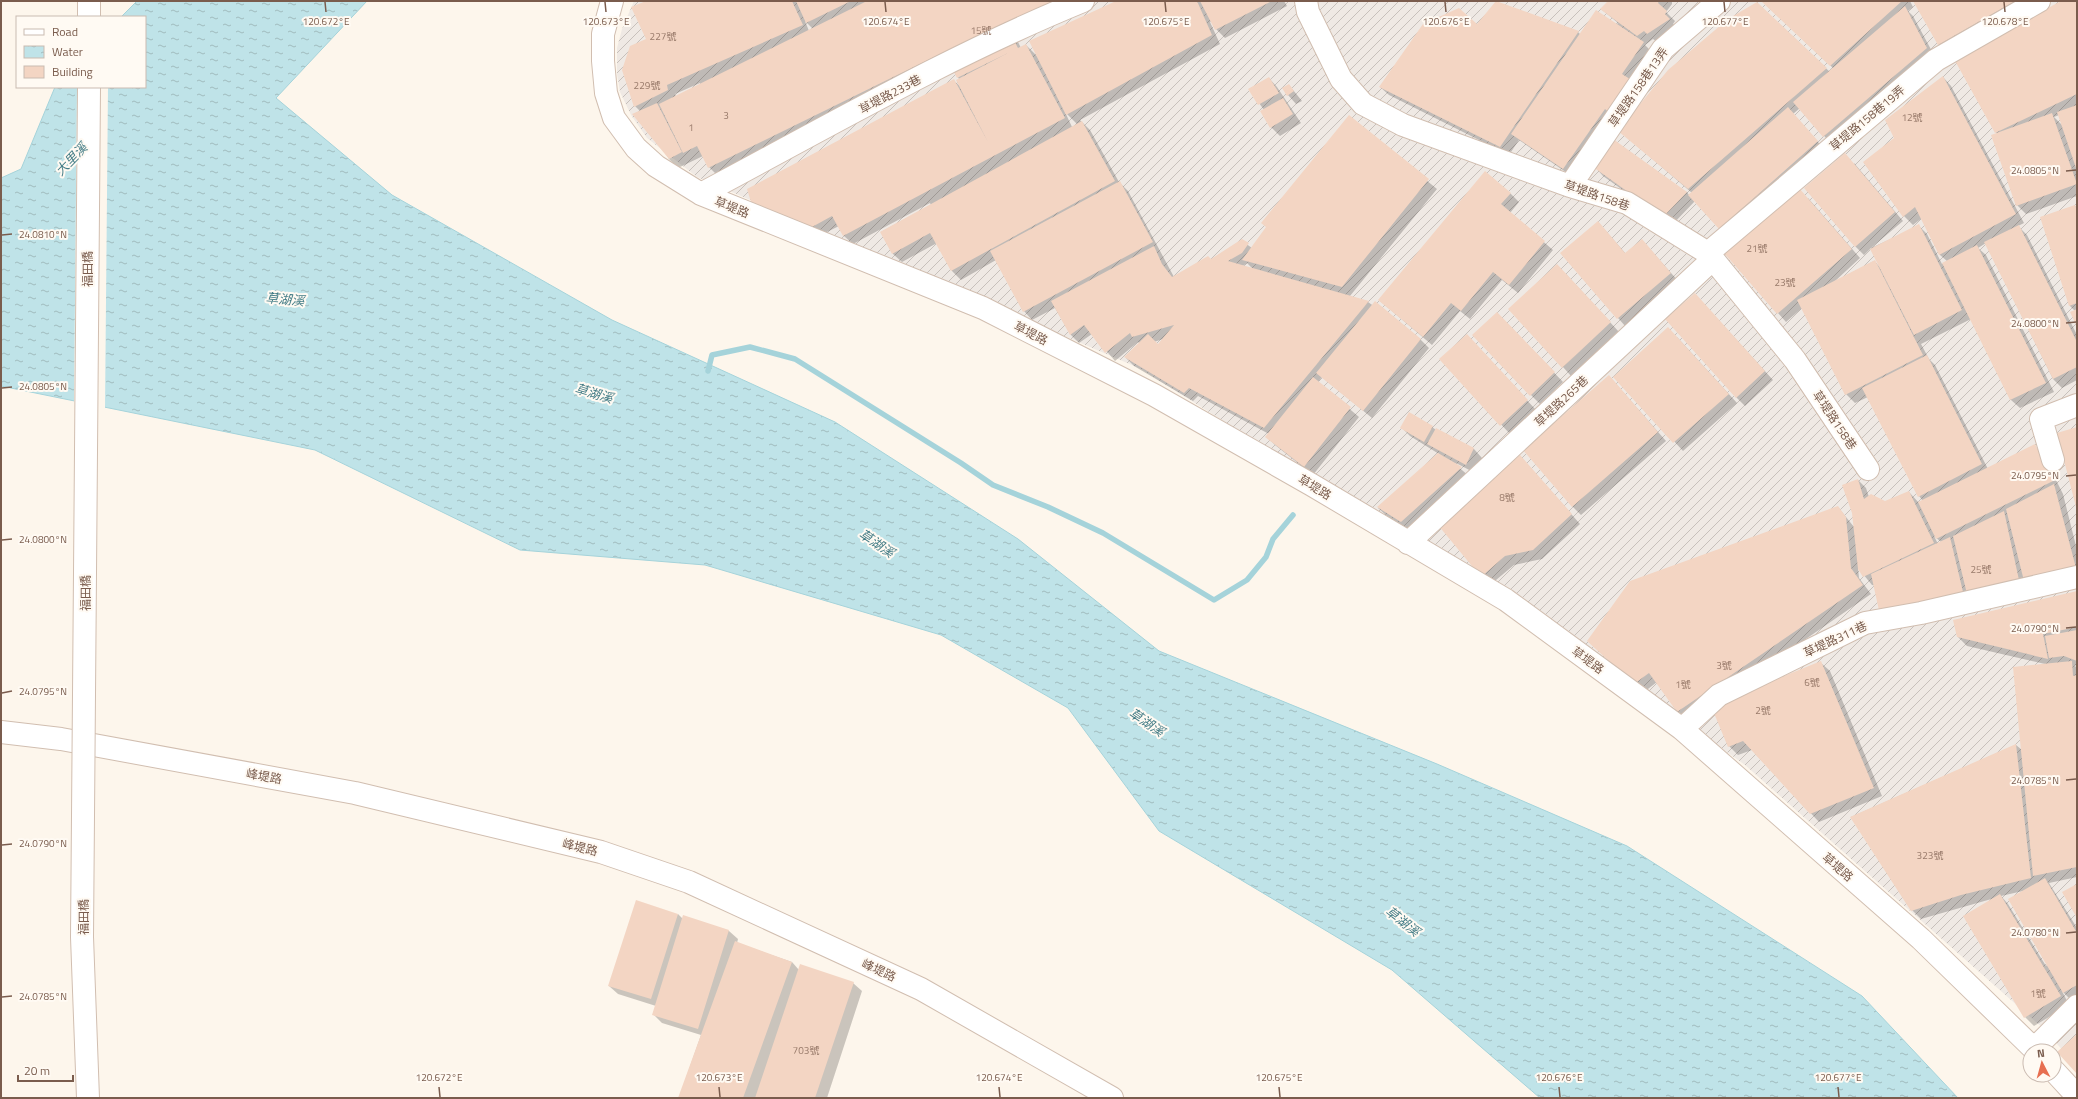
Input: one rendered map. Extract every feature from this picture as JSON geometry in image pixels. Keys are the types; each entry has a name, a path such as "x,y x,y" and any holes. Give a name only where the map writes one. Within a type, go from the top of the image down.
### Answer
{"street":[{"path":"89,1 89,16"},
{"name":"草堤路","path":"612,1 603,34 602,60 606,93 614,118 636,148 656,166 701,194 983,308 1154,395 1312,485 1506,600 1682,729 1921,939 2028,1043"},
{"name":"草堤路233巷","path":"701,194 915,80 1025,25 1083,1"},
{"name":"草堤路158巷","path":"1306,1 1308,12 1341,79 1363,104 1404,125 1570,186 1627,204 1711,256 1795,360 1868,469"},
{"name":"草堤路158巷13弄","path":"1570,186 1663,49 1719,1"},
{"name":"草堤路158巷19弄","path":"1711,256 1936,60 2039,1"},
{"name":"福田橋","path":"88,1098 82,929 89,88"},
{"name":"草堤路265巷","path":"1408,543 1711,256"},
{"path":"2053,460 2041,419 2077,405"},
{"name":"草堤路311巷","path":"1682,729 1719,695 1865,623 1920,613 2077,577"},
{"name":"峰堤路","path":"1,732 61,739 355,793 602,852 689,882 921,989 1112,1098"},
{"path":"2042,1043 2077,1006"},
{"path":"2062,1080 2077,1096"}],"shaded area":[{"path":"634,1 2077,1 2077,1067 2062,1050 2062,1043 2056,1043 2045,1030 1745,765 1510,597 1328,487 1141,369 697,177 647,138 631,115 620,92 617,74 617,48 622,29"}],"water":[{"path":"137,1 367,1 276,98 392,195 612,320 835,422 1018,539 1159,651 1437,764 1627,846 1862,996 1958,1098 1540,1098 1392,970 1159,831 1068,708 941,635 705,565 520,550 315,450 1,386 1,178 21,169 55,88 146,88 146,16 122,16"}],"pier":[{"path":"77,88 108,88 105,409 74,403"}],"building":[{"path":"646,1 792,1 803,25 667,85 668,90 634,107 622,70 630,46 646,39 631,7"},
{"path":"796,1 851,1 806,23"},
{"path":"867,1 1054,1 1006,24 1004,22 1018,48 1026,44 1065,118 843,236 832,216 812,227 751,202 747,189 954,79 988,142 956,80 1008,53 957,78 944,52 708,168 697,146 683,153 659,104"},
{"path":"1116,1 1197,1 1212,35 1066,115 1029,41"},
{"path":"1200,1 1272,1 1215,30"},
{"path":"1496,1 1579,31 1500,147 1379,87 1423,24 1459,8 1477,24"},
{"path":"1608,1 1659,1 1658,3 1667,11 1665,14 1670,19 1647,34 1644,31 1637,36 1600,9"},
{"path":"1761,1 1902,1 1830,66"},
{"path":"1913,1 2015,1 1938,45"},
{"path":"2061,1 2077,1 2077,94 1995,133 1954,59"},
{"path":"1757,2 1827,68 1688,189 1618,131 1668,70 1728,19"},
{"path":"1905,6 1927,48 1823,137 1793,102"},
{"path":"1596,10 1644,42 1622,74 1633,81 1611,114 1605,109 1563,169 1511,134"},
{"path":"1943,76 2016,214 1939,255 1915,207 1903,217 1863,162 1894,138 1885,120"},
{"path":"1269,77 1279,93 1258,105 1248,89"},
{"path":"1289,84 1294,91 1287,96 1282,88"},
{"path":"1283,98 1293,114 1270,128 1260,111"},
{"path":"657,103 682,152 669,159 632,114"},
{"path":"2077,105 2077,171 2057,112"},
{"path":"1788,107 1818,141 1719,229 1688,195"},
{"path":"2052,113 2077,184 2016,206 1991,135"},
{"path":"1349,115 1429,179 1342,287 1242,260 1266,227 1261,223"},
{"path":"1082,121 1115,181 951,271 930,233 892,254 880,232"},
{"path":"1613,139 1687,192 1663,217 1593,167"},
{"path":"1845,153 1895,212 1855,247 1804,188"},
{"path":"1485,171 1511,193 1501,204 1545,241 1509,285 1493,272 1461,311 1451,303 1423,337 1378,300"},
{"path":"1120,181 1153,242 1023,312 990,251"},
{"path":"1799,188 1852,249 1777,314 1724,253"},
{"path":"2075,205 2077,210 2077,303 2069,306 2040,217"},
{"path":"1598,221 1625,253 1642,239 1671,273 1617,319 1560,253"},
{"path":"1919,224 1962,310 1914,335 1870,249"},
{"path":"2019,225 2077,342 2077,367 2053,379 1984,242"},
{"path":"1242,239 1249,243 1242,253 1228,261 1369,301 1264,428 1189,388 1184,393 1124,357 1148,334 1158,344 1174,325 1132,337 1130,333 1105,353 1084,325 1070,335 1051,301 1154,246 1162,264 1172,277 1208,256 1211,259"},
{"path":"1977,245 2046,383 2010,400 1942,263"},
{"path":"1875,260 1923,355 1845,395 1797,300"},
{"path":"1557,264 1611,322 1562,368 1508,309"},
{"path":"1695,293 1765,371 1736,398 1665,319"},
{"path":"1375,301 1421,339 1363,411 1316,373"},
{"path":"2077,309 2077,327 2070,312"},
{"path":"1497,312 1555,372 1530,396 1472,335"},
{"path":"1668,327 1729,394 1673,443 1613,377"},
{"path":"1467,334 1528,400 1500,426 1439,359"},
{"path":"1927,355 1982,464 1918,497 1862,388"},
{"path":"1609,375 1658,432 1572,507 1523,450"},
{"path":"1313,377 1351,407 1304,467 1265,437"},
{"path":"1409,412 1433,426 1424,442 1400,428"},
{"path":"2077,427 2077,507 2076,507 2057,433"},
{"path":"1436,428 1474,448 1466,465 1427,444"},
{"path":"2035,444 2053,481 1936,539 1918,502"},
{"path":"1438,453 1462,467 1401,522 1377,507"},
{"path":"1520,455 1572,514 1533,550 1505,556 1481,577 1438,525"},
{"path":"1858,479 1864,499 1871,494 1885,501 1909,491 1934,543 1863,577 1858,569 1852,513 1842,485"},
{"path":"2054,484 2076,568 2024,581 2006,509"},
{"path":"1838,506 1846,517 1851,568 1863,585 1677,712 1649,673 1634,684 1587,641 1630,581"},
{"path":"2004,511 2019,580 1967,594 1953,536"},
{"path":"1950,537 1964,596 1880,615 1871,574"},
{"path":"2077,591 2077,627 2043,634 2048,659 1957,637 1953,620"},
{"path":"2077,630 2077,661 2064,656 2049,658 2045,636"},
{"path":"1821,661 1874,788 1810,814 1743,741 1728,747 1711,706"},
{"path":"2072,661 2073,676 2077,675 2077,867 2033,876 2013,667"},
{"path":"2016,744 2031,878 1961,895 1911,911 1850,817"},
{"path":"2045,878 2077,933 2077,985 2063,993 2008,899"},
{"path":"2077,884 2077,918 2062,892"},
{"path":"2000,894 2061,996 2024,1018 1963,916"},
{"path":"636,900 678,914 651,999 608,986"},
{"path":"683,915 729,930 698,1029 652,1015"},
{"path":"735,941 792,962 743,1098 678,1098"},
{"path":"800,964 854,982 815,1098 755,1098"},
{"path":"2077,1034 2077,1074 2062,1058 2062,1048"}],"waterway":[{"path":"708,371 712,355 750,347 795,359 961,463 993,485 1048,507 1103,533 1214,600 1247,580 1266,557 1273,539 1293,515"}],"water label":[{"name":"大里溪","path":"71,159"},
{"name":"草湖溪","path":"285,299"},
{"name":"草湖溪","path":"594,393"},
{"name":"草湖溪","path":"877,543"},
{"name":"草湖溪","path":"1147,722"},
{"name":"草湖溪","path":"1403,921"}]}
